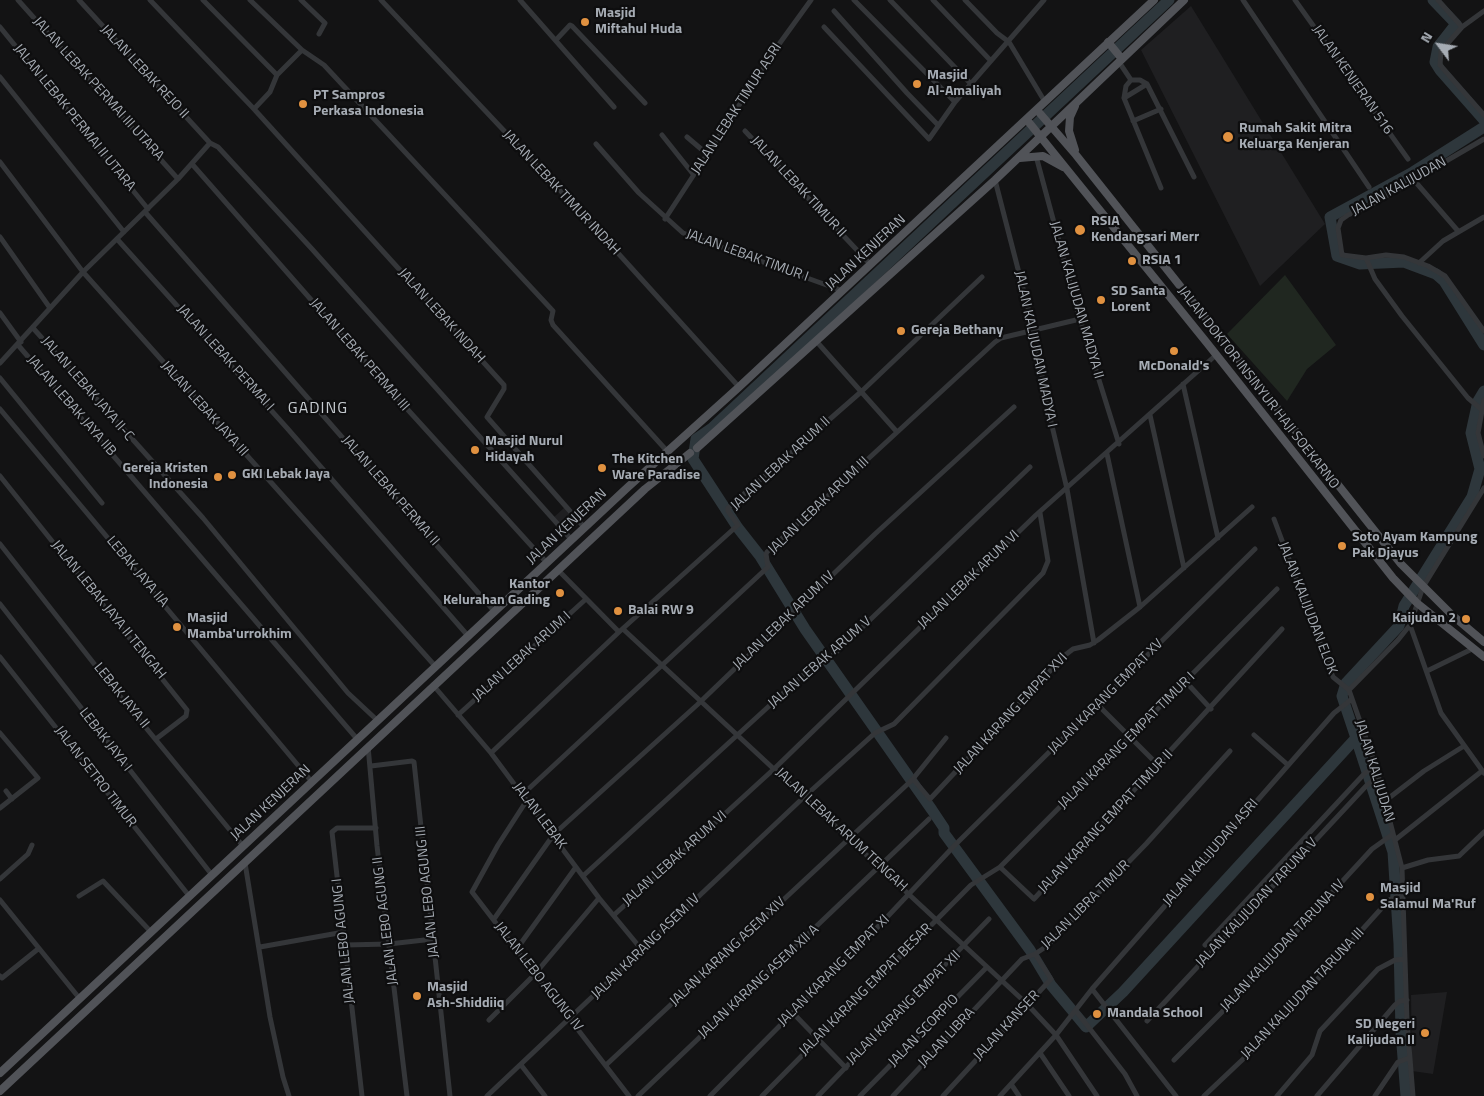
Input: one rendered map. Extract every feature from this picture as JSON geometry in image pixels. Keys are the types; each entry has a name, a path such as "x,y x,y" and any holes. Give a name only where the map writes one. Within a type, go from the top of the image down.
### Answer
{"main road":[{"name":"JALAN KENJERAN","path":"0,1073 469,637 571,539 739,388 1028,121 1154,0"},
{"name":"JALAN KENJERAN","path":"0,1091 645,489 694,450 817,342 995,180 1050,124 1077,102 1184,0"},
{"path":"1110,44 1121,59"},
{"path":"1076,155 1068,132 1070,117 1077,102"},
{"name":"JALAN DOKTOR INSINYUR HAJI SOEKARNO","path":"1038,111 1076,155 1400,564 1484,642"},
{"name":"JALAN DOKTOR INSINYUR HAJI SOEKARNO","path":"1028,121 1208,343 1393,578 1415,601 1484,657"},
{"path":"1018,158 1043,156 1069,171"},
{"path":"1208,343 1215,342 1218,335"},
{"path":"1216,355 1220,346 1226,345"},
{"path":"520,589 528,597"},
{"path":"508,600 516,608"},
{"path":"43,1034 47,1040 52,1042"},
{"path":"27,1048 33,1050 36,1056"}],"street":[{"name":"JALAN LEBAK PERMAI III UTARA","path":"18,0 178,180"},
{"name":"JALAN LEBAK REJO II","path":"79,0 210,143 218,147 312,249 571,539"},
{"path":"150,0 254,109 270,92 276,75 302,50"},
{"path":"203,0 276,75"},
{"path":"250,0 302,50 324,65 337,78 553,311 551,320 553,325 667,451"},
{"path":"301,0 325,23 319,34"},
{"name":"JALAN LEBAK TIMUR INDAH","path":"381,0 589,221 739,388"},
{"path":"520,0 614,107"},
{"name":"JALAN LEBAK TIMUR ASRI","path":"664,219 777,47 811,0"},
{"path":"854,0 954,102"},
{"path":"890,0 971,84"},
{"path":"934,0 991,61"},
{"path":"965,0 997,33 1009,42 1046,102"},
{"path":"1243,0 1369,187"},
{"name":"JALAN KENJERAN 516","path":"1295,0 1408,159"},
{"path":"1438,0 1462,27"},
{"path":"824,27 929,139 954,102 1009,42 1041,1"},
{"path":"834,11 938,125"},
{"path":"1484,11 1462,27 1441,51 1440,65 1484,116"},
{"path":"556,40 570,25 572,26 645,103"},
{"name":"JALAN LEBAK PERMAI II UTARA","path":"0,27 146,211"},
{"path":"1121,59 1131,80"},
{"path":"0,77 124,232"},
{"path":"1131,80 1140,80 1147,84 1194,177"},
{"path":"1131,80 1126,86 1124,98 1161,188"},
{"path":"1124,98 1147,84"},
{"name":"JALAN LEBAK INDAH","path":"254,109 504,386 487,417 584,527"},
{"path":"1133,121 1161,109"},
{"name":"JALAN LEBAK TIMUR II","path":"744,131 871,265"},
{"path":"662,135 694,174"},
{"path":"687,137 707,154"},
{"name":"JALAN KALIJUDAN","path":"1484,139 1341,220 1338,228 1341,253 1345,256 1367,261 1394,255 1436,271 1451,283 1484,331"},
{"path":"0,363 83,272 178,180 210,143"},
{"name":"JALAN LEBAK TIMUR I","path":"596,144 664,219 685,234 843,291"},
{"name":"JALAN KALIJUDAN MADYA II","path":"1036,156 1080,319 1119,444"},
{"name":"JALAN LEBAK JAYA III","path":"0,162 83,272 436,667"},
{"name":"JALAN LEBAK PERMAI III","path":"192,164 386,386 547,563"},
{"path":"1413,179 1458,231"},
{"name":"JALAN KALIJUDAN MADYA I","path":"995,180 1034,331 1048,409 1067,489 1094,643"},
{"name":"JALAN LEBAK PERMAI II","path":"146,211 495,612"},
{"path":"1419,263 1443,241 1484,218"},
{"path":"0,237 50,308"},
{"name":"JALAN LEBAK PERMAI I","path":"118,239 287,428 469,637"},
{"path":"1367,261 1379,286 1478,406 1478,432 1484,456"},
{"name":"JALAN LEBAK ARUM II","path":"491,753 621,630 738,526 728,508 862,391 982,278"},
{"name":"JALAN LEBAK JAYA IIB","path":"0,313 20,343 358,740"},
{"name":"JALAN LEBAK ARUM III","path":"523,794 766,569 766,553 997,340 1080,319"},
{"name":"JALAN LEBAK JAYA II-C","path":"33,328 203,518 348,692 378,721"},
{"path":"817,342 897,432"},
{"path":"1040,513 1216,355"},
{"path":"0,378 102,503"},
{"path":"1183,384 1218,538"},
{"path":"1478,406 1484,400"},
{"name":"JALAN LEBAK ARUM IV","path":"494,919 554,834 701,701 875,534 1014,407"},
{"name":"LEBAK JAYA IIA","path":"0,409 312,782"},
{"path":"1150,415 1184,568"},
{"path":"1107,454 1140,607"},
{"name":"JALAN LEBAK ARUM V","path":"583,876 739,736 814,665 828,660 1030,467"},
{"name":"JALAN LEBAK JAYA II TENGAH","path":"0,476 187,710 186,716 156,739"},
{"path":"1348,689 1398,640 1410,625 1419,583 1484,488"},
{"name":"JALAN KARANG EMPAT XVI","path":"911,781 930,799 1064,656 1073,650 1094,643 1140,607 1252,507"},
{"name":"JALAN LEBAK ARUM VI","path":"614,915 775,768 1040,513"},
{"name":"JALAN LEBAK ARUM VI","path":"804,797 877,732 894,724 1043,574 1048,561 1040,513"},
{"name":"JALAN KALIJUDAN ELOK","path":"1274,519 1332,677 1348,689"},
{"name":"LEBAK JAYA II","path":"0,544 244,846"},
{"name":"JALAN KARANG EMPAT XV","path":"954,847 1255,549"},
{"name":"JALAN LEBAK ARUM TENGAH","path":"558,570 586,599 775,768 1027,1004 1056,1035 1097,1096"},
{"name":"JALAN KARANG EMPAT TIMUR I","path":"971,885 1000,867 1277,589"},
{"name":"JALAN LEBAK ARUM I","path":"458,715 586,599"},
{"name":"LEBAK JAYA I","path":"0,604 212,875"},
{"path":"1410,625 1441,714 1483,772"},
{"name":"JALAN KARANG EMPAT TIMUR II","path":"1000,867 1034,899 1211,709 1282,629"},
{"path":"1426,671 1472,649"},
{"name":"JALAN SETRO TIMUR","path":"0,657 190,897"},
{"path":"1186,682 1211,709"},
{"name":"JALAN LEBAK","path":"433,685 491,753 554,834 576,867 642,950"},
{"name":"JALAN KALIJUDAN","path":"1348,689 1350,701 1385,801 1391,836 1402,868 1398,896 1400,961 1405,1059 1413,1096"},
{"name":"JALAN KALIJUDAN ASRI","path":"1000,1096 1056,1035 1092,989 1288,765 1341,706 1350,701"},
{"path":"1098,705 1158,765"},
{"path":"0,733 38,778 0,808"},
{"path":"1254,735 1288,765"},
{"path":"850,839 911,781 946,738"},
{"name":"JALAN LEBO AGUNG II","path":"368,746 389,944 408,1096"},
{"path":"1385,801 1424,771 1464,746"},
{"name":"JALAN LIBRA TIMUR","path":"1001,980 1022,959 1047,946 1146,844 1230,751"},
{"name":"JALAN LEBO AGUNG III","path":"371,766 414,762 450,1096"},
{"path":"1205,945 1365,773 1374,768"},
{"name":"JALAN KALIJUDAN TARUNA IV","path":"1174,1060 1225,1009 1367,855 1483,772"},
{"name":"JALAN KALIJUDAN TARUNA V","path":"1147,1021 1367,785 1376,779"},
{"path":"6,791 12,799"},
{"name":"JALAN KARANG ASEM IV","path":"487,1096 571,1019 804,797"},
{"name":"JALAN LEBO AGUNG IV","path":"527,800 473,888 472,894 494,919 534,975 606,1065"},
{"name":"JALAN KARANG ASEM XII A","path":"638,1096 880,868 929,819"},
{"name":"JALAN LEBO AGUNG I","path":"362,1096 332,832 337,828 376,828"},
{"path":"1402,868 1428,860 1459,856 1484,832"},
{"name":"JALAN KARANG ASEM XIV","path":"606,1065 850,839"},
{"path":"0,879 28,854 32,844"},
{"name":"JALAN KARANG EMPAT XI","path":"710,1096 954,847"},
{"path":"245,863 270,1016 289,1096"},
{"path":"516,950 576,867"},
{"path":"79,896 103,880 152,933"},
{"name":"JALAN KARANG EMPAT BESAR","path":"762,1096 971,885"},
{"name":"JALAN KALIJUDAN TARUNA III","path":"1204,1096 1259,1044 1398,896"},
{"path":"489,1020 534,975 600,898"},
{"path":"0,900 80,999"},
{"name":"JALAN KARANG EMPAT XII","path":"818,1096 965,947 989,919"},
{"path":"260,947 344,932"},
{"path":"345,945 389,944 433,939"},
{"path":"0,976 2,978 38,949"},
{"name":"JALAN KANSER","path":"943,1096 1052,977 1032,955"},
{"path":"1277,1096 1312,1055 1315,1040 1320,1031 1385,964 1400,961"},
{"name":"JALAN SCORPIO","path":"860,1096 987,967"},
{"name":"JALAN LIBRA","path":"893,1096 1001,980"},
{"path":"1092,989 1176,1096"},
{"path":"1317,1096 1403,1000"},
{"path":"793,1013 846,1068"},
{"path":"1074,1013 1125,1074 1137,1096"},
{"path":"1040,1052 1069,1096"},
{"path":"1375,1096 1405,1059"},
{"path":"521,1065 545,1096"},
{"path":"606,1065 629,1096"},
{"path":"1011,1084 1019,1096"}],"shaded area":[{"name":"Rumah Sakit Mitra Keluarga Kenjeran","path":"1191,6 1325,224 1260,286 1141,50"},
{"path":"1285,275 1336,345 1307,369 1287,401 1227,334"},
{"path":"565,507 580,523 570,532 567,532 553,518"},
{"name":"SD Negeri Kalijudan II","path":"1447,992 1433,1074 1412,1071 1411,995"}],"waterway":[{"path":"1086,1027 1051,985 1030,950 944,833 944,828 932,810 805,629 760,556 738,528 693,459 696,439 712,428 1169,0"},
{"path":"1433,0 1456,24 1438,47 1435,62 1484,120"},
{"path":"1484,127 1413,172 1330,217 1337,256 1360,264 1404,262 1436,274 1444,281 1484,345"},
{"path":"1088,1025 1123,992 1356,738 1342,696 1346,683 1399,626 1404,606 1472,497 1480,469 1471,433 1478,401 1484,391"},
{"path":"1356,738 1393,852 1399,944 1401,1032 1406,1096"}],"place":[{"name":"Masjid Miftahul Huda","path":"585,22"},
{"name":"Masjid Al-Amaliyah","path":"917,84"},
{"name":"PT Sampros Perkasa Indonesia","path":"303,104"},
{"name":"Rumah Sakit Mitra Keluarga Kenjeran","path":"1228,137"},
{"name":"RSIA Kendangsari Merr","path":"1080,230"},
{"name":"RSIA 1","path":"1132,261"},
{"name":"SD Santa Lorent","path":"1101,300"},
{"name":"Gereja Bethany","path":"901,331"},
{"name":"McDonald's","path":"1174,351"},
{"name":"Masjid Nurul Hidayah","path":"475,450"},
{"name":"The Kitchen Ware Paradise","path":"602,468"},
{"name":"GKI Lebak Jaya","path":"232,475"},
{"name":"Gereja Kristen Indonesia","path":"218,477"},
{"name":"Soto Ayam Kampung Pak Djayus","path":"1342,546"},
{"name":"Kantor Kelurahan Gading","path":"560,593"},
{"name":"Balai RW 9","path":"618,611"},
{"name":"Kaijudan 2","path":"1466,619"},
{"name":"Masjid Mamba'urrokhim","path":"177,627"},
{"name":"Masjid Salamul Ma'Ruf","path":"1370,897"},
{"name":"Masjid Ash-Shiddiiq","path":"417,996"},
{"name":"Mandala School","path":"1097,1014"},
{"name":"SD Negeri Kalijudan II","path":"1425,1033"}],"district":[{"name":"GADING","path":"318,409"}]}
